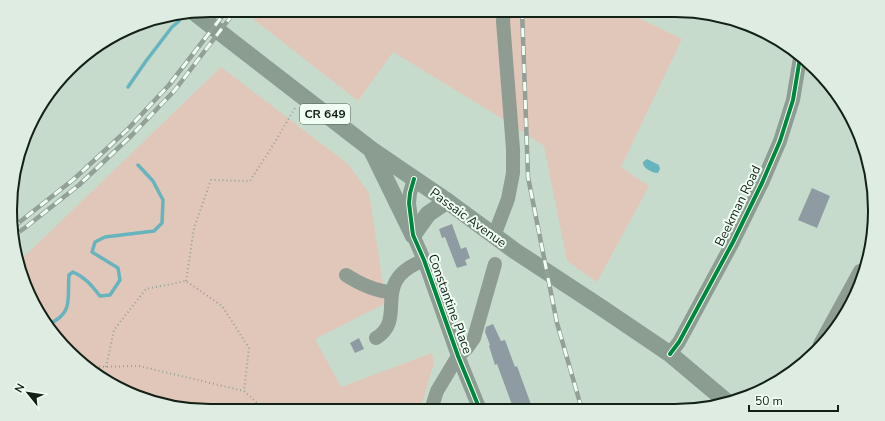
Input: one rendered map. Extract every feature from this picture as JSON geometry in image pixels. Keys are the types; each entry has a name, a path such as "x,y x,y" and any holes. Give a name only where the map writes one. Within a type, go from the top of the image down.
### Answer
{"main road":[{"name":"Passaic Avenue","path":"200,17 372,150 447,201 537,266 600,306 670,354 722,398"},
{"path":"372,150 413,235 428,214 447,201"}],"street":[{"path":"494,236 508,199 513,173 513,149 503,17"},
{"name":"Beekman Road","path":"670,354 679,342 733,242 762,183 780,141 793,100 799,63"},
{"name":"Constantine Place","path":"414,179 409,203 413,235 424,260 458,356 478,404"},
{"path":"376,338 386,327 390,319 392,308 391,292 396,281 403,272 424,260"},
{"path":"433,404 437,391 458,356 467,348 474,338 495,264"},
{"path":"346,275 376,290 391,292"},
{"path":"832,323 855,280"}],"path":[{"path":"186,281 194,228 211,180 250,181 302,96"},
{"path":"106,367 114,330 146,289 186,281 222,306 248,348 244,391"},
{"path":"97,367 139,366 244,391 258,404"}],"shaded area":[{"path":"251,17 636,17 682,39 621,167 649,186 597,282 567,261 544,146 508,122 393,52 358,101"},
{"path":"221,67 348,164 369,193 386,303 315,339 341,387 432,353 434,363 422,404 198,404 148,394 125,384 103,371 83,356 65,338 43,307 32,285 23,256 28,253"}],"water":[{"path":"647,159 659,165 660,169 658,173 650,171 644,166 643,162"}],"building":[{"path":"812,188 830,196 817,228 798,220"},
{"path":"452,224 461,249 466,247 470,258 465,260 467,265 457,268 445,237 442,238 439,229"},
{"path":"493,324 501,341 505,340 515,367 517,366 531,404 512,404 497,364 495,365 485,332 486,327"},
{"path":"359,338 364,349 355,353 350,343"}],"waterway":[{"path":"128,87 172,27 179,21"},
{"path":"53,322 57,320 66,310 68,304 69,275 73,272 85,279 100,296 110,295 120,280 118,268 92,252 95,242 105,237 154,231 162,223 163,200 153,181 138,165"}],"railway":[{"path":"17,224 74,179 127,130 169,85 222,17"},
{"path":"18,232 79,185 132,135 175,90 231,17"},
{"path":"522,17 528,177 557,323 580,404"}],"cycle path":[{"path":"670,354 679,342 733,242 762,183 780,141 793,100 799,63"},
{"path":"414,179 409,203 413,235 424,260 458,356 478,404"}]}
